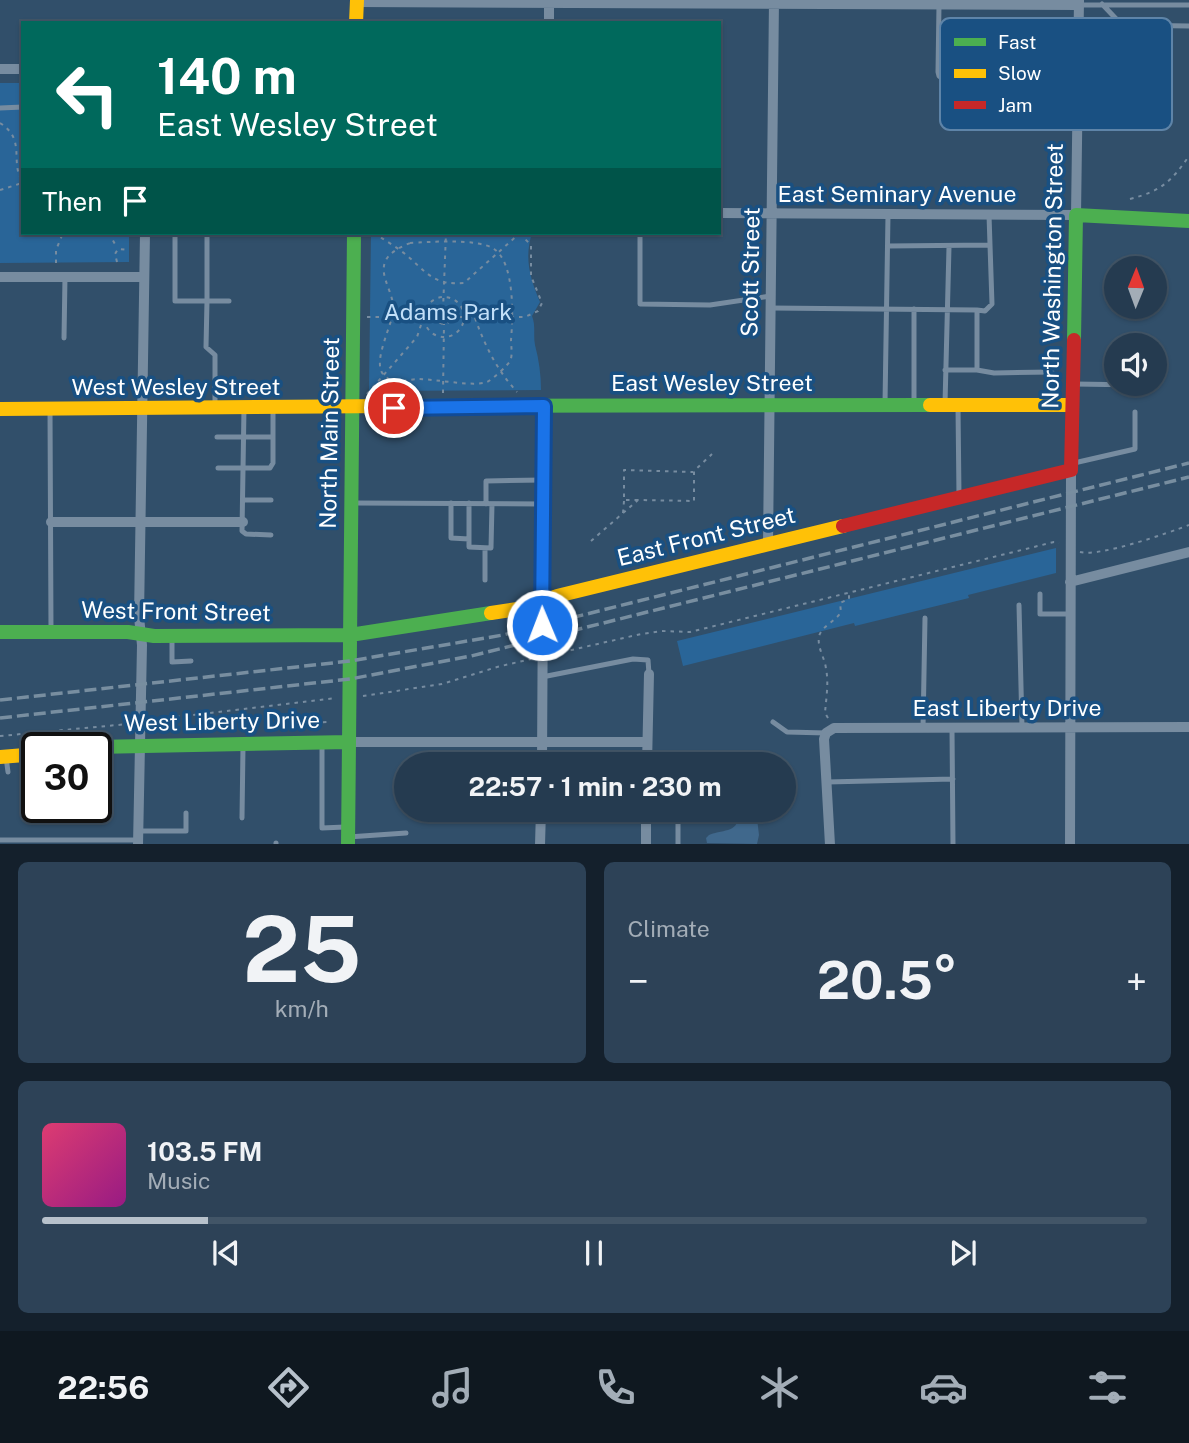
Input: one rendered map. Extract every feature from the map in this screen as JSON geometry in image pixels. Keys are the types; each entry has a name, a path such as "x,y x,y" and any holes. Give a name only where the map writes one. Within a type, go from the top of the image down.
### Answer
{"street":[{"path":"356,21 357,1 939,5 1079,3"},
{"path":"549,2 549,21"},
{"name":"Scott Street","path":"768,545 774,2"},
{"path":"0,69 21,69"},
{"name":"North Washington Street","path":"1071,467 1077,130"},
{"name":"East Seminary Avenue","path":"721,213 1076,215"},
{"path":"1076,215 1189,221"},
{"path":"138,839 145,235"},
{"name":"North Main Street","path":"348,836 354,235"},
{"path":"0,277 144,277"},
{"name":"East Wesley Street","path":"352,408 769,404 1072,405"},
{"path":"542,752 544,406"},
{"name":"West Wesley Street","path":"0,409 352,408"},
{"path":"1070,844 1071,467"},
{"name":"East Front Street","path":"350,635 524,608 556,596 959,498 1071,467"},
{"path":"51,522 243,522"},
{"path":"1070,582 1189,552"},
{"name":"West Front Street","path":"0,632 172,636 350,635"},
{"path":"647,752 649,674"},
{"name":"East Liberty Drive","path":"830,731 1189,727"},
{"path":"830,731 824,739 830,844"},
{"path":"349,742 647,742"},
{"name":"West Liberty Drive","path":"112,747 349,742"},
{"path":"540,844 541,822"},
{"path":"646,822 646,844"}],"lane":[{"path":"1079,3 1189,5"},
{"path":"1101,4 1115,18"},
{"path":"939,5 940,77"},
{"path":"0,108 21,107"},
{"path":"885,404 888,214"},
{"path":"771,308 985,311 992,304 989,215"},
{"path":"175,235 175,301 229,301"},
{"path":"207,235 206,347 215,355 215,409"},
{"path":"640,235 640,304 710,305 771,296"},
{"path":"888,246 989,245"},
{"path":"948,247 946,370 952,404 959,498"},
{"path":"64,338 65,277"},
{"path":"914,309 914,404"},
{"path":"977,310 977,369"},
{"path":"946,370 1052,372"},
{"path":"1072,384 1104,384"},
{"path":"244,408 242,531 246,534 271,535"},
{"path":"218,468 270,467 273,464 273,408"},
{"path":"50,409 51,632"},
{"path":"1071,467 1135,449 1135,412"},
{"path":"217,437 273,437"},
{"path":"470,503 469,547 491,548 486,481 543,480"},
{"path":"243,500 271,500"},
{"path":"351,503 543,504"},
{"path":"451,503 452,538 469,539"},
{"path":"485,548 485,580"},
{"path":"1040,594 1040,614 1070,614"},
{"path":"1019,604 1022,727"},
{"path":"923,728 925,618"},
{"path":"172,636 172,662 191,661"},
{"path":"542,677 633,659 648,660 649,674"},
{"path":"773,722 787,732 830,731"},
{"path":"952,728 953,844"},
{"path":"322,742 322,828 348,836 406,833"},
{"path":"242,818 243,744"},
{"path":"827,782 953,779"},
{"path":"0,841 138,839 186,831 186,814"},
{"path":"678,822 678,844"}],"path":[{"path":"0,123 12,133 18,150 18,175 21,179"},
{"path":"1129,199 1147,195 1162,187 1173,179 1189,156"},
{"path":"0,190 21,183"},
{"path":"56,262 56,250 62,235"},
{"path":"110,235 118,249"},
{"path":"377,235 430,277 446,284 464,283 518,235"},
{"path":"443,310 446,235"},
{"path":"451,317 532,316 542,303 531,276 531,245 522,235"},
{"path":"410,243 445,243 486,246 499,253 509,272 510,362 487,382 416,379 400,382 384,376 379,358 390,328 393,300 384,270 385,262 398,249 410,243"},
{"path":"118,249 129,250"},
{"path":"117,262 115,254 118,249"},
{"path":"366,395 416,337 424,310 432,300 443,297 456,301 464,317 460,329 450,337 443,338 431,333 423,318"},
{"path":"444,324 438,321 439,311 448,311 451,317"},
{"path":"367,317 437,317"},
{"path":"444,324 448,323 451,317"},
{"path":"475,317 483,340 500,372 518,394"},
{"path":"443,395 444,324"},
{"path":"624,500 694,501 694,472 712,454"},
{"path":"623,513 624,471 694,472"},
{"path":"592,541 638,500"},
{"path":"1084,553 1108,549 1189,525"},
{"path":"556,653 652,633 690,632 1054,542 1062,543"},
{"path":"830,731 825,713 827,669 819,645 819,636 822,630 837,618 841,612 841,603 849,599 849,593"},
{"path":"363,696 442,684 528,660"},
{"path":"371,695 375,698"},
{"path":"154,719 335,698"},
{"path":"289,724 327,722"},
{"path":"0,736 126,724"}],"green space":[{"path":"0,83 21,83 21,235 129,235 129,262 0,263"},
{"name":"Adams Park","path":"371,235 532,235 528,259 540,302 532,316 541,390 369,391"},
{"path":"1056,548 1056,573 968,595 969,598 855,626 854,623 683,666 677,641"}],"shaded area":[{"path":"757,822 757,844 707,843 706,838 709,835 730,829 737,823"}],"railway":[{"path":"0,700 350,661 503,635 1189,463"},
{"path":"0,718 350,679 471,656 1189,477"}],"traffic: fast":[{"path":"1074,340 1076,215 1189,221"},
{"path":"348,844 354,235"},
{"path":"392,406 930,405"},
{"path":"0,632 128,632 154,636 350,635 491,613"},
{"path":"112,747 349,742"}],"traffic: slow":[{"path":"356,21 357,0"},
{"path":"930,405 1072,405"},
{"path":"0,409 392,406"},
{"path":"491,613 524,608 557,596 843,526"},
{"path":"0,757 21,755"}],"traffic: jam":[{"path":"843,526 1071,470 1074,340"}],"route":[{"path":"394,408 544,406 542,625"}]}
